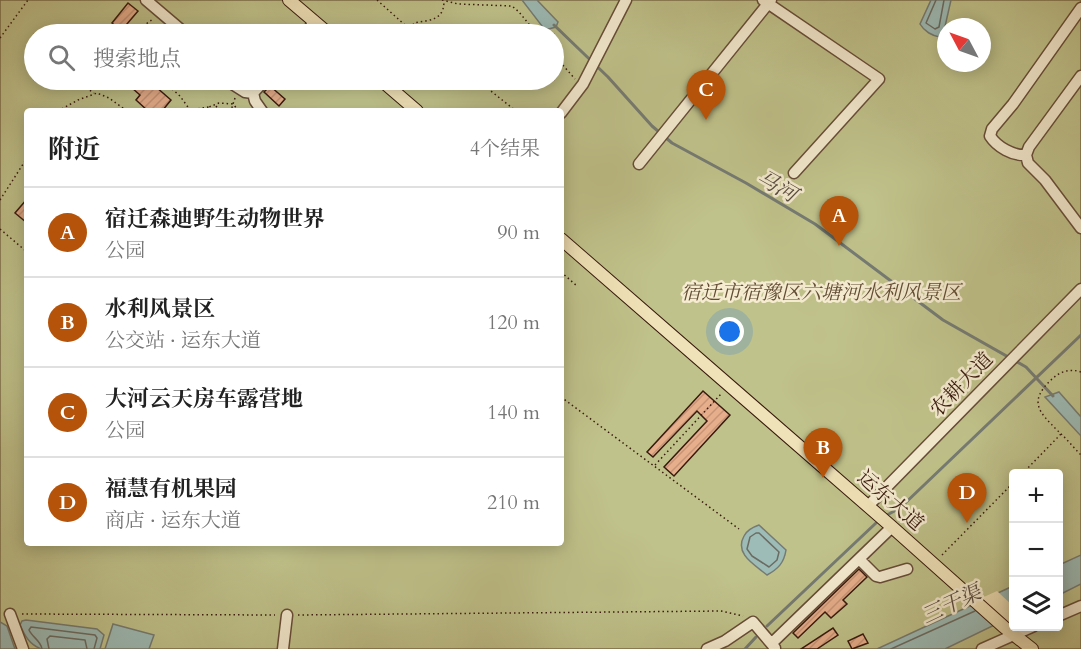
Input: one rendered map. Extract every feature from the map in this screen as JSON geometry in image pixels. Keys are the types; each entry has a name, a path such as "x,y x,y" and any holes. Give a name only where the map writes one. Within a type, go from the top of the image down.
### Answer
{"main road":[{"path":"290,0 317,24"},
{"path":"393,90 414,108"},
{"name":"运东大道","path":"564,242 892,526 1024,649"},
{"name":"运东大道","path":"1009,633 1032,649"}],"street":[{"path":"146,0 174,24"},
{"path":"564,108 605,43 626,0"},
{"path":"639,164 767,1 879,79 794,173"},
{"path":"1026,154 1019,155 995,143 990,136 992,129 1013,104 1081,8"},
{"path":"1081,76 1026,154 1028,163 1046,180 1081,228"},
{"path":"240,90 253,93"},
{"path":"253,93 256,90"},
{"path":"253,93 260,108"},
{"name":"农耕大道","path":"868,506 1081,289"},
{"path":"707,649 725,641 753,622 774,646 892,526"},
{"path":"859,559 876,576 880,577 907,569"},
{"path":"1063,614 1081,606"},
{"path":"10,614 23,649"},
{"path":"283,649 287,615"},
{"path":"982,649 1009,633 1018,631"}],"path":[{"path":"0,38 28,0"},
{"path":"377,0 383,8 403,24"},
{"path":"414,24 438,17 442,12 443,0 458,4 512,6 529,24"},
{"path":"145,24 160,12"},
{"path":"564,65 580,82"},
{"path":"90,90 104,95 123,108"},
{"path":"173,90 188,108"},
{"path":"232,108 232,101 240,90"},
{"path":"490,90 512,108"},
{"path":"63,108 94,93"},
{"path":"201,108 219,103 233,104 236,108"},
{"path":"0,200 24,163"},
{"path":"0,230 24,250"},
{"path":"564,275 577,286"},
{"path":"1081,372 1073,370 1059,373 1041,390 1038,396 1039,408 1044,417 1081,455"},
{"path":"654,466 729,386"},
{"path":"564,399 739,529"},
{"path":"1027,469 1061,434"},
{"path":"933,564 1009,487"},
{"path":"10,614 287,615 721,611 742,615 753,622"}],"green space":[{"name":"宿迁市宿豫区六塘河水利风景区","path":"0,0 1081,0 1081,649 0,649"}],"water":[{"path":"522,0 537,0 558,22 557,24 540,24"},
{"path":"931,0 951,0 947,18 937,18 937,36 928,33 920,24"},
{"path":"1059,392 1081,417 1081,436 1045,397"},
{"path":"759,525 786,550 780,565 767,575 747,558 742,548 745,534"},
{"path":"1081,555 1081,584 1063,593 1063,577 1063,563"},
{"path":"1009,588 1009,618 945,649 877,649"},
{"path":"26,620 97,629 104,635 100,649 41,649 30,642 24,633 20,625"},
{"path":"0,622 7,626 15,649 0,649"},
{"path":"113,624 154,635 149,649 105,649"}],"pier":[{"path":"997,591 1009,602 1009,622 1000,626 973,602"}],"building":[{"path":"128,3 138,11 127,24 112,23"},
{"path":"134,90 160,90 171,100 164,108 145,108 136,100 140,95"},
{"path":"275,90 285,99 279,106 264,92"},
{"path":"24,202 24,220 15,213"},
{"path":"703,391 730,415 674,476 664,467 707,421 697,411 653,457 647,452"},
{"path":"859,569 867,577 843,600 847,604 831,618 825,612 798,638 793,633"},
{"path":"833,628 838,635 817,649 801,649"},
{"path":"863,634 868,643 852,649 848,641"}],"waterway":[{"name":"马河","path":"564,35 608,77 652,126 672,143 815,224 943,320 1026,367 1053,396"},
{"path":"887,515 900,508 1081,335"},
{"path":"767,626 876,523"},
{"path":"745,649 756,637"}],"place":[{"name":"大河云天房车露营地","path":"706,120"},
{"name":"宿迁森迪野生动物世界","path":"839,246"},
{"name":"水利风景区","path":"823,478"},
{"name":"福慧有机果园","path":"967,523"}],"water label":[{"name":"三干渠","path":"951,604"}]}
